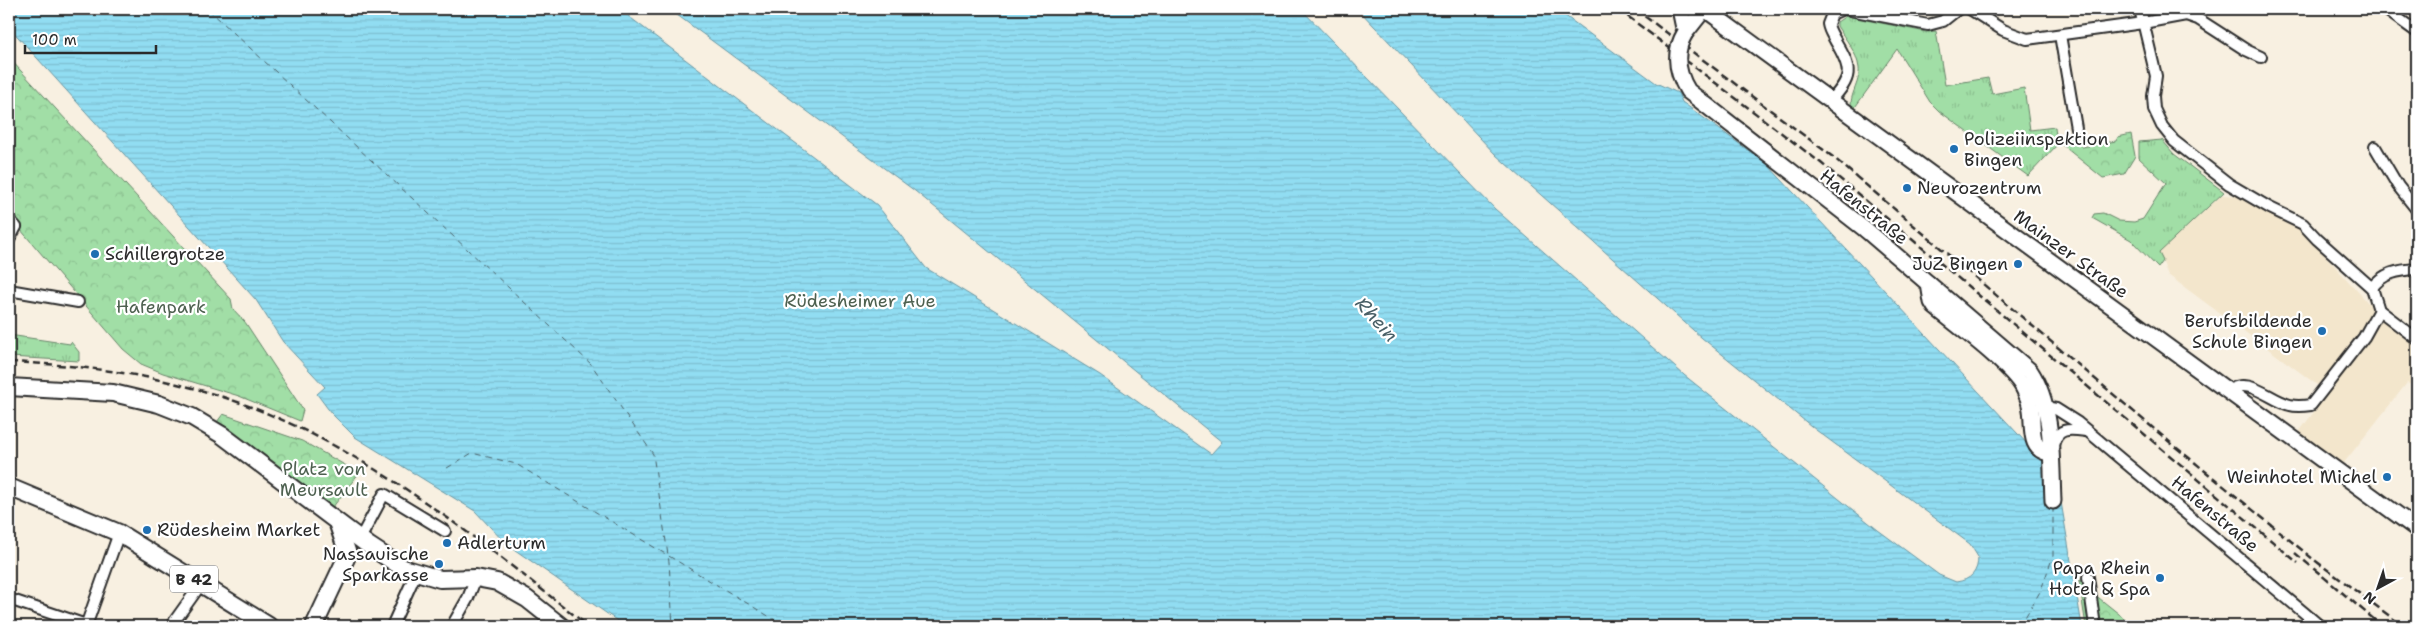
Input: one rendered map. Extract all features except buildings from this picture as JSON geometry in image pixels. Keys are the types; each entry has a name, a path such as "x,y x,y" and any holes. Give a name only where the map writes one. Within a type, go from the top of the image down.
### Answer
{"main road":[{"path":"9,387 113,392 159,404 192,416 222,435 364,542 416,573 440,579 476,578 497,582 521,595 561,626"},
{"name":"B 42","path":"9,486 119,533 268,626"},
{"path":"337,522 348,554"},
{"path":"314,626 348,554 364,542"}],"street":[{"name":"Hafenstraße","path":"1680,9 1685,33"},
{"name":"Hafenstraße","path":"1704,9 1680,40 1678,67 1681,79 1688,91 1865,230 2023,363 2036,380 2045,407 2053,501"},
{"name":"Mainzer Straße","path":"1704,9 2417,529"},
{"path":"1830,102 1845,84 1849,72 1844,56 1828,24 1832,14 1844,9 1928,25 1943,22 1957,9"},
{"path":"1970,9 2003,30 2020,38 2034,39 2186,15 2198,19 2246,50 2262,57"},
{"path":"2140,9 2156,76 2153,96 2154,109 2157,118 2167,133 2182,148 2230,184 2270,208 2303,224 2324,246 2372,288 2379,310 2417,339"},
{"path":"2389,10 2417,32"},
{"path":"2060,35 2076,128"},
{"path":"2375,147 2398,186 2417,210"},
{"path":"9,240 12,223"},
{"path":"2372,288 2378,279 2388,274 2417,269"},
{"path":"1929,284 1932,302 1935,307 2009,370 2021,383 2031,406 2033,441 2044,452 2050,453"},
{"path":"9,290 78,302"},
{"path":"2228,392 2232,387 2246,385 2289,405 2311,405 2364,337 2379,310"},
{"name":"Hafenstraße","path":"2045,407 2056,409 2087,431 2320,626"},
{"name":"Hafenstraße","path":"2050,453 2056,435 2061,431 2067,428 2087,431"},
{"path":"364,542 384,494 445,532"},
{"path":"9,599 87,626 119,533"},
{"path":"392,626 416,573"},
{"path":"2088,577 2095,626"},
{"path":"452,626 468,598 476,578"},
{"path":"171,626 200,584"}],"shaded area":[{"name":"Berufsbildende Schule Bingen","path":"2222,195 2239,196 2298,226 2372,307 2417,344 2417,387 2407,383 2343,464 2299,432 2328,393 2168,275 2159,253"}],"green space":[{"path":"1846,16 1926,32 1936,31 1945,85 1988,78 1992,94 2024,88 2030,130 2055,127 2057,145 2028,176 1939,111 1930,102 1897,49 1853,110 1851,101 1859,74 1858,62 1837,26 1837,22"},
{"name":"Hafenpark","path":"9,58 231,299 233,309 245,322 303,410 300,421 239,396 163,373 141,364 123,349 20,229 9,213"},
{"path":"2131,134 2135,156 2124,174 2103,178 2061,144 2061,137 2074,136 2082,147 2116,141 2118,137"},
{"path":"2162,140 2174,154 2224,192 2159,253 2163,261 2158,268 2131,240 2092,218 2094,214 2103,213 2119,221 2134,222 2143,219 2166,183 2139,158 2139,142"},
{"path":"9,335 70,344 71,342 79,352 79,361 9,357"},
{"name":"Platz von Meursault","path":"223,414 302,441 359,473 329,512 217,422"},
{"path":"2088,577 2094,594 2134,626 2086,626 2079,581"}],"water":[{"name":"Rhein","path":"9,9 619,9 877,205 926,268 1100,375 1211,454 1222,442 915,191 669,9 1301,9 1495,209 1684,375 1878,530 1939,575 1956,582 1970,577 1977,567 1978,557 1970,544 1816,430 1702,338 1496,155 1358,9 1556,9 1656,83 1678,93 1682,102 1767,164 2044,462 2045,500 2061,502 2082,626 629,626 619,622 505,543 475,511 355,437 331,413 317,394 325,387 283,342 256,300 9,27"}],"ferry route":[{"path":"208,9 591,364 653,454 669,562 673,626"},
{"path":"447,468 472,453 516,464 785,626"},
{"path":"2020,626 2041,590 2053,556 2053,507"}],"railway":[{"path":"1618,9 1821,163 2298,563"},
{"path":"1635,9 1833,157 2172,444 2313,559 2403,626"},
{"path":"9,362 94,369 149,378 205,391 281,419 374,469 419,498 463,529 588,626"},
{"path":"2295,553 2382,626"}],"place":[{"name":"Polizeiinspektion Bingen","path":"1954,149"},
{"name":"Neurozentrum","path":"1907,188"},
{"name":"Schillergrotze","path":"95,254"},
{"name":"JuZ Bingen","path":"2018,264"},
{"name":"Berufsbildende Schule Bingen","path":"2322,331"},
{"name":"Weinhotel Michel","path":"2387,477"},
{"name":"Rüdesheim Market","path":"147,530"},
{"name":"Adlerturm","path":"447,543"},
{"name":"Nassauische Sparkasse","path":"439,564"},
{"name":"Papa Rhein Hotel & Spa","path":"2160,578"}],"park label":[{"name":"Rüdesheimer Aue","path":"860,301"}]}
